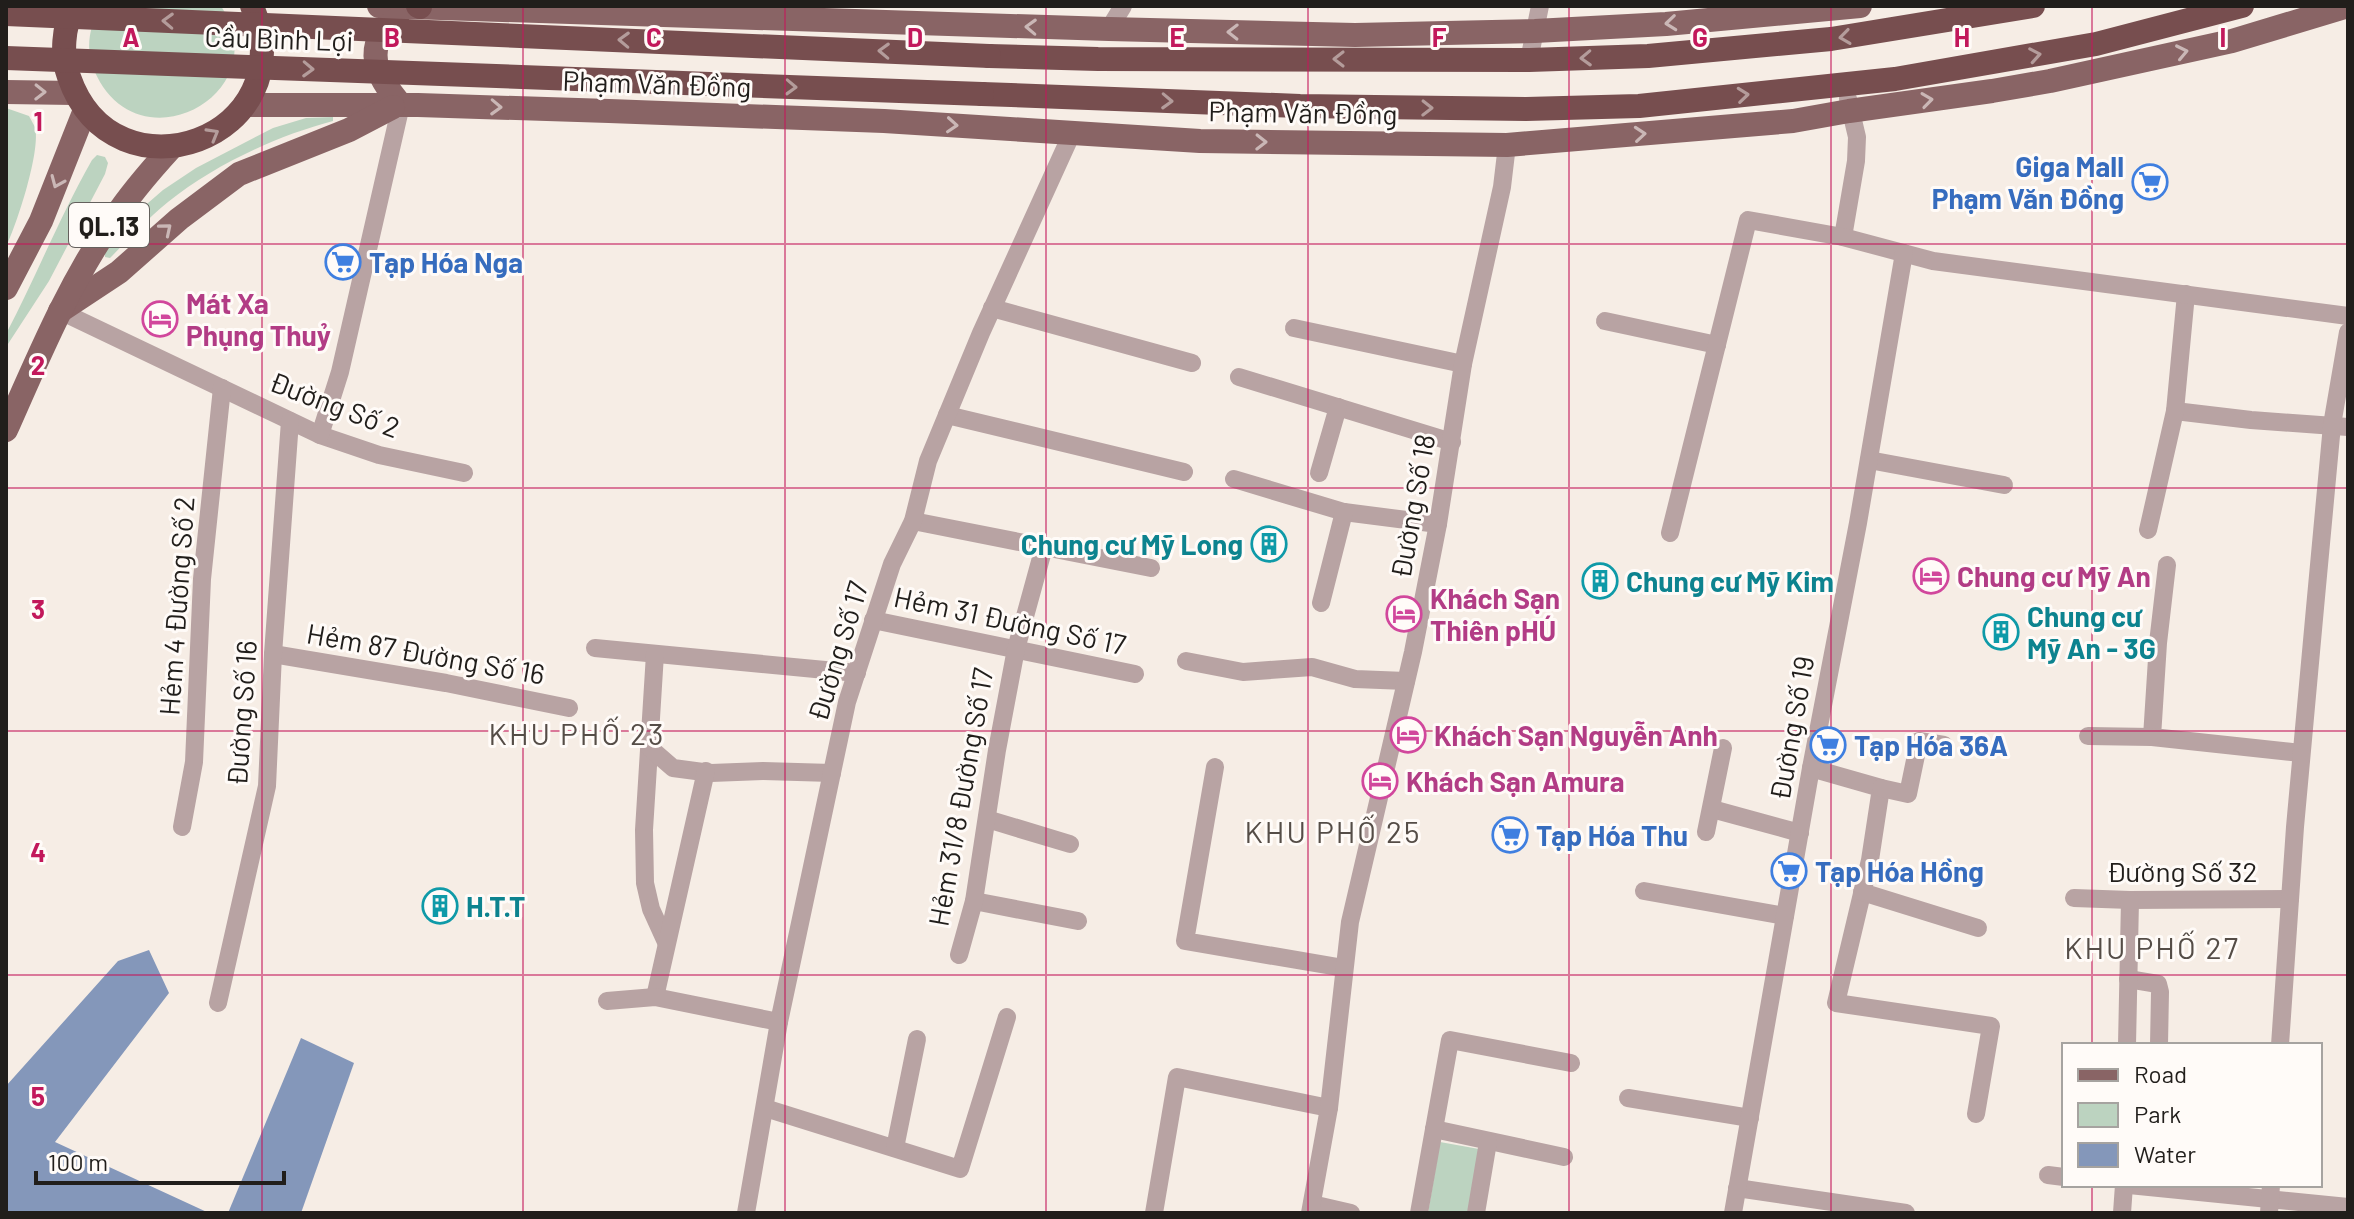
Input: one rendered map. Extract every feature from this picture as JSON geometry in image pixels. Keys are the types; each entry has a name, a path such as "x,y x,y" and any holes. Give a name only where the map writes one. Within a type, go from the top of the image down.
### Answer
{"highway":[{"path":"74,6 64,40 65,67 80,101 109,132 139,145 171,148 200,141 225,126 245,105 261,65 259,22 252,6"},
{"name":"Phạm Văn Đồng","path":"989,56 1529,60 1648,56 1831,39 2033,6"},
{"name":"Phạm Văn Đồng","path":"982,94 1300,106 1526,109 1639,106 1895,79 2096,44 2242,6"},
{"name":"Cầu Bình Lợi","path":"6,14 989,56"},
{"name":"Cầu Bình Lợi","path":"6,58 982,94"}],"main road":[{"path":"379,6 761,12 1109,29 1355,35 1666,24 1860,6"},
{"path":"60,311 119,272 179,219 239,174 349,130 398,105 381,79 375,59 376,45 379,36 391,24 419,6"},
{"name":"Phạm Văn Đồng","path":"245,105 398,105 884,121 1200,141 1507,145 1793,121 2050,81 2232,41 2345,6"},
{"path":"1098,59 1109,29"},
{"path":"6,92 80,101"},
{"path":"1072,133 1089,98"},
{"name":"QL.13","path":"6,288 41,221 80,101"},
{"name":"QL.13","path":"6,430 76,279 113,219 171,148"}],"street":[{"path":"1109,29 1123,6"},
{"path":"1529,60 1540,6"},
{"path":"1843,237 1857,137 1849,111 1847,84"},
{"path":"320,435 340,372 398,105"},
{"name":"Đường Số 17","path":"746,1213 779,1022 847,702 892,564 913,521 928,461 992,308 1072,133"},
{"name":"Đường Số 18","path":"1311,1209 1329,1108 1350,922 1406,681 1438,524 1463,364 1502,187 1507,145"},
{"path":"1670,533 1748,220 1843,237 1933,261 2348,316"},
{"name":"Đường Số 19","path":"1733,1213 1904,253"},
{"path":"2148,530 2175,411 2186,294"},
{"path":"992,308 1192,363"},
{"name":"Đường Số 2","path":"60,311 320,435 379,455 464,473"},
{"path":"1605,321 1717,345"},
{"path":"1294,328 1463,364"},
{"path":"2280,1043 2301,753 2340,426 2348,332"},
{"path":"1239,377 1452,442"},
{"name":"Hẻm 4 Đường Số 2","path":"182,827 194,762 202,579 222,388"},
{"path":"1319,473 1338,407"},
{"path":"2175,411 2340,426"},
{"path":"947,415 1184,472"},
{"name":"Đường Số 16","path":"218,1003 267,786 290,421"},
{"path":"1869,460 2004,485"},
{"path":"1234,479 1344,512 1438,524"},
{"path":"1321,603 1344,512"},
{"path":"913,521 1151,568"},
{"name":"Hẻm 31/8 Đường Số 17","path":"959,955 974,901 1016,649 1044,547"},
{"path":"2152,737 2167,565"},
{"name":"Hẻm 31 Đường Số 17","path":"873,620 1135,674"},
{"path":"595,648 857,673"},
{"name":"Hẻm 87 Đường Số 16","path":"273,654 446,683 569,708"},
{"path":"655,654 644,830 645,883 651,909 666,942"},
{"path":"1186,661 1243,672 1312,667 1355,679 1406,681"},
{"path":"2088,736 2152,737 2301,753"},
{"path":"1811,768 1908,794 1919,741 1944,745"},
{"path":"650,748 673,768 832,773"},
{"path":"1706,832 1723,748"},
{"path":"1215,767 1185,941 1344,968"},
{"path":"655,997 706,771"},
{"path":"1881,788 1870,860 1836,1003 1991,1026 1976,1114"},
{"path":"1712,809 1800,833"},
{"path":"987,819 1070,844"},
{"path":"1644,891 1785,916"},
{"path":"1862,892 1978,928"},
{"name":"Đường Số 32","path":"2074,898 2290,899"},
{"path":"2127,1043 2130,900"},
{"path":"974,901 1078,921"},
{"path":"2128,979 2158,984 2159,1043"},
{"path":"607,1001 655,997 779,1022"},
{"path":"765,1108 960,1169 1007,1017"},
{"path":"895,1148 917,1039"},
{"path":"1419,1213 1450,1040 1571,1063"},
{"path":"1154,1213 1177,1077 1329,1108"},
{"path":"1628,1098 1750,1118"},
{"path":"1434,1129 1564,1157"},
{"path":"1476,1213 1488,1142"},
{"path":"2122,1213 2126,1187"},
{"path":"2147,1187 2348,1207"},
{"path":"1737,1188 1906,1213"},
{"path":"1311,1209 1351,1213"}],"green space":[{"path":"102,6 221,6 234,38 232,68 217,92 195,109 168,117 140,115 114,100 91,62 91,29"},
{"path":"6,108 29,116 36,138 27,187 6,247"},
{"path":"333,117 333,121 268,143 205,176 160,209 110,258 105,257 105,251 140,210 196,168 273,128 306,118"},
{"path":"97,155 105,157 108,163 105,174 49,281 6,347 6,334 69,203"},
{"path":"1440,1142 1479,1149 1468,1213 1428,1213"}],"water":[{"path":"149,950 169,993 55,1142 209,1213 6,1213 6,1086 118,961"},
{"path":"301,1038 354,1063 301,1213 228,1213"}],"place":[{"name":"Giga Mall Phạm Văn Đồng","path":"2150,182"},
{"name":"Tạp Hóa Nga","path":"343,262"},
{"name":"Mát Xa Phụng Thuỷ","path":"160,319"},
{"name":"Chung cư Mỹ Long","path":"1269,544"},
{"name":"Chung cư Mỹ An","path":"1931,576"},
{"name":"Chung cư Mỹ Kim","path":"1600,581"},
{"name":"Khách Sạn Thiên pHÚ","path":"1404,614"},
{"name":"Chung cư Mỹ An - 3G","path":"2001,632"},
{"name":"Khách Sạn Nguyễn Anh","path":"1408,735"},
{"name":"Tạp Hóa 36A","path":"1828,745"},
{"name":"Khách Sạn Amura","path":"1380,781"},
{"name":"Tạp Hóa Thu","path":"1510,835"},
{"name":"Tạp Hóa Hồng","path":"1789,871"},
{"name":"H.T.T","path":"440,906"}],"district":[{"name":"KHU PHỐ 23","path":"577,733"},
{"name":"KHU PHỐ 25","path":"1333,831"},
{"name":"KHU PHỐ 27","path":"2152,947"}]}
